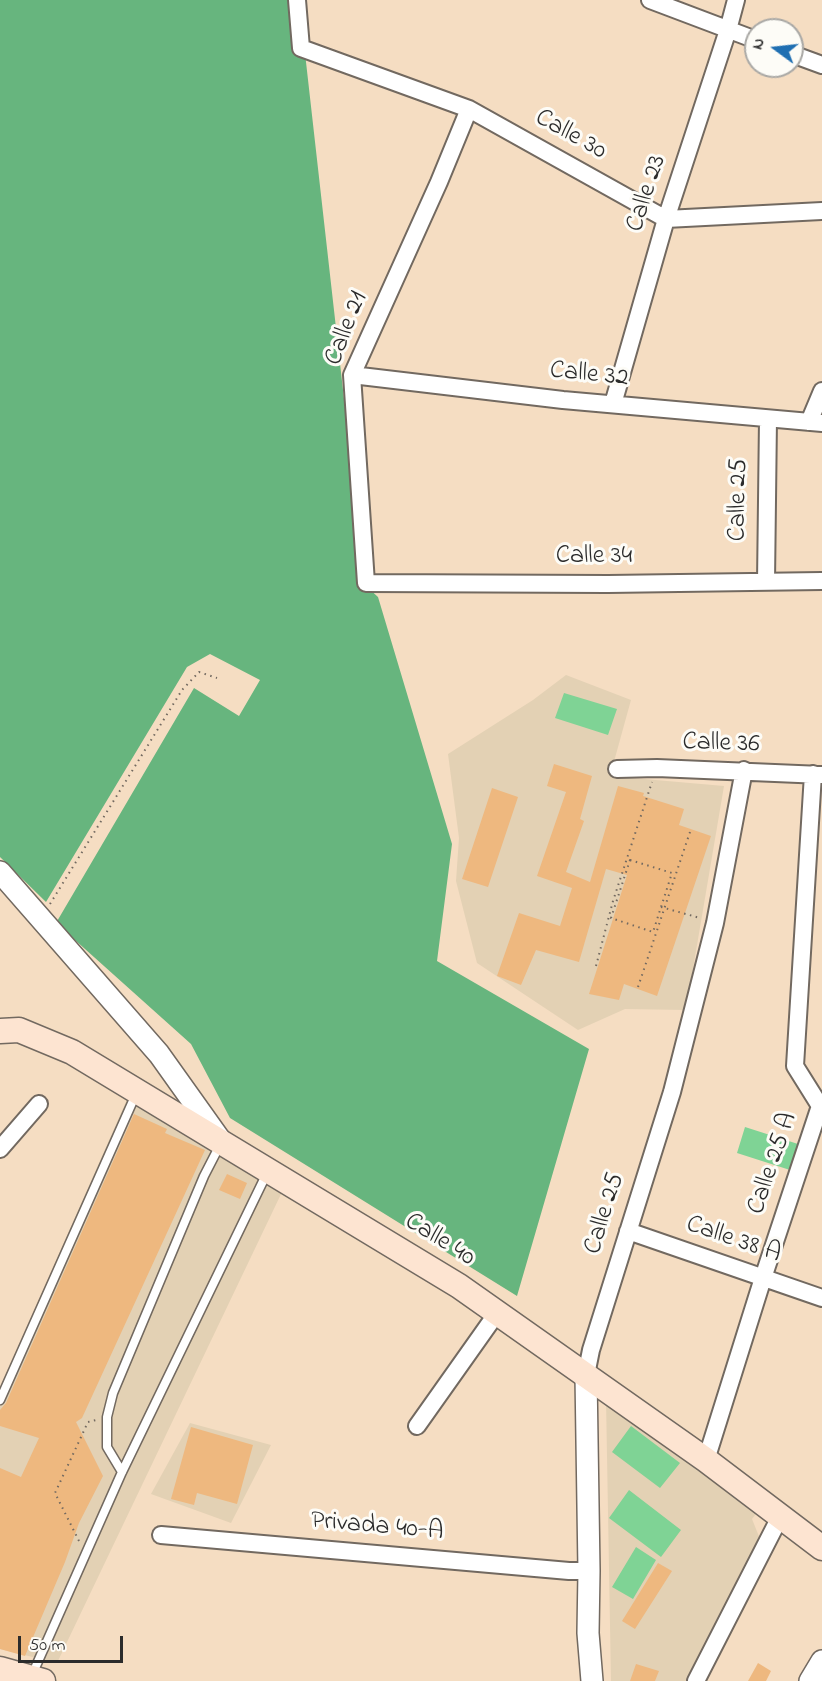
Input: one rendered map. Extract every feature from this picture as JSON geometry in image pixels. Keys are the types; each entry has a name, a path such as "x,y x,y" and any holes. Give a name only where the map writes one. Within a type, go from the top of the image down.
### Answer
{"main road":[{"name":"Calle 40","path":"0,1031 19,1030 72,1052 459,1286 706,1460 822,1548"},
{"path":"0,1669 37,1679"}],"street":[{"name":"Calle 30","path":"297,0 301,48 469,109 666,219"},
{"path":"650,0 744,36"},
{"name":"Calle 23","path":"613,404 666,219 736,0"},
{"path":"804,58 822,65"},
{"name":"Calle 21","path":"366,584 352,375 439,182 469,109"},
{"path":"666,219 822,211"},
{"name":"Calle 32","path":"352,375 613,404 815,422"},
{"path":"815,422 822,391"},
{"name":"Calle 25","path":"766,582 768,419"},
{"name":"Calle 34","path":"366,584 822,581"},
{"name":"Calle 36","path":"617,769 744,770 818,775"},
{"name":"Calle 25","path":"592,1681 588,1633 586,1375 591,1350 672,1092 715,923 744,770"},
{"name":"Calle 25 A","path":"706,1460 820,1106 795,1066 818,775"},
{"path":"0,872 159,1054 222,1142"},
{"path":"0,1149 39,1104"},
{"name":"Calle 38 A","path":"628,1231 822,1298"},
{"path":"417,1426 497,1313"},
{"path":"696,1681 781,1515"},
{"name":"Privada 40-A","path":"161,1535 589,1571"},
{"path":"810,1681 822,1661"}],"lane":[{"path":"0,1400 138,1091"},
{"path":"122,1472 106,1447 107,1417 113,1393 204,1176 222,1142"},
{"path":"37,1679 122,1472 269,1170"}],"path":[{"path":"41,920 182,690 199,672 217,678"},
{"path":"596,966 613,901 657,768"},
{"path":"638,987 690,829"},
{"path":"630,860 672,873 663,907 653,932 611,918 630,860"},
{"path":"663,907 715,923"},
{"path":"76,1537 54,1493 88,1422"}],"shaded area":[{"path":"566,675 631,700 610,776 724,786 686,1010 625,1009 578,1030 477,963 456,881 459,838 448,754 533,700"},
{"path":"128,1097 282,1192 57,1663 0,1649 0,1388"},
{"path":"606,1399 762,1506 752,1519 760,1539 693,1681 611,1681"},
{"path":"190,1423 271,1445 231,1523 151,1494"}],"green space":[{"path":"0,0 299,0 365,585 378,597 452,844 437,961 589,1049 517,1296 230,1118 191,1044 56,923 194,688 239,716 260,680 210,654 187,667 46,902 0,857"},
{"path":"564,693 617,709 608,735 555,718"},
{"path":"745,1127 798,1144 790,1170 737,1153"},
{"path":"631,1426 680,1463 660,1488 612,1452"},
{"path":"629,1490 681,1530 661,1557 609,1518"},
{"path":"636,1547 656,1560 633,1599 612,1587"}],"building":[{"path":"554,764 592,776 580,819 584,821 566,872 590,882 618,786 644,793 643,796 684,809 679,825 711,836 657,996 624,984 619,1000 589,994 627,875 606,869 579,962 536,950 521,985 497,976 519,913 560,926 572,888 537,876 566,792 547,786"},
{"path":"492,788 518,797 488,887 462,879"},
{"path":"134,1114 167,1129 165,1133 205,1150 82,1418 76,1422 103,1476 79,1523 25,1656 0,1649 0,1468 21,1477 39,1438 0,1426 0,1410 6,1403"},
{"path":"227,1174 247,1183 240,1199 219,1190"},
{"path":"191,1427 253,1445 237,1504 197,1493 194,1505 171,1499"},
{"path":"658,1563 672,1571 635,1629 622,1621"},
{"path":"758,1663 771,1671 766,1681 748,1681"},
{"path":"636,1664 659,1671 655,1681 630,1681"}]}
